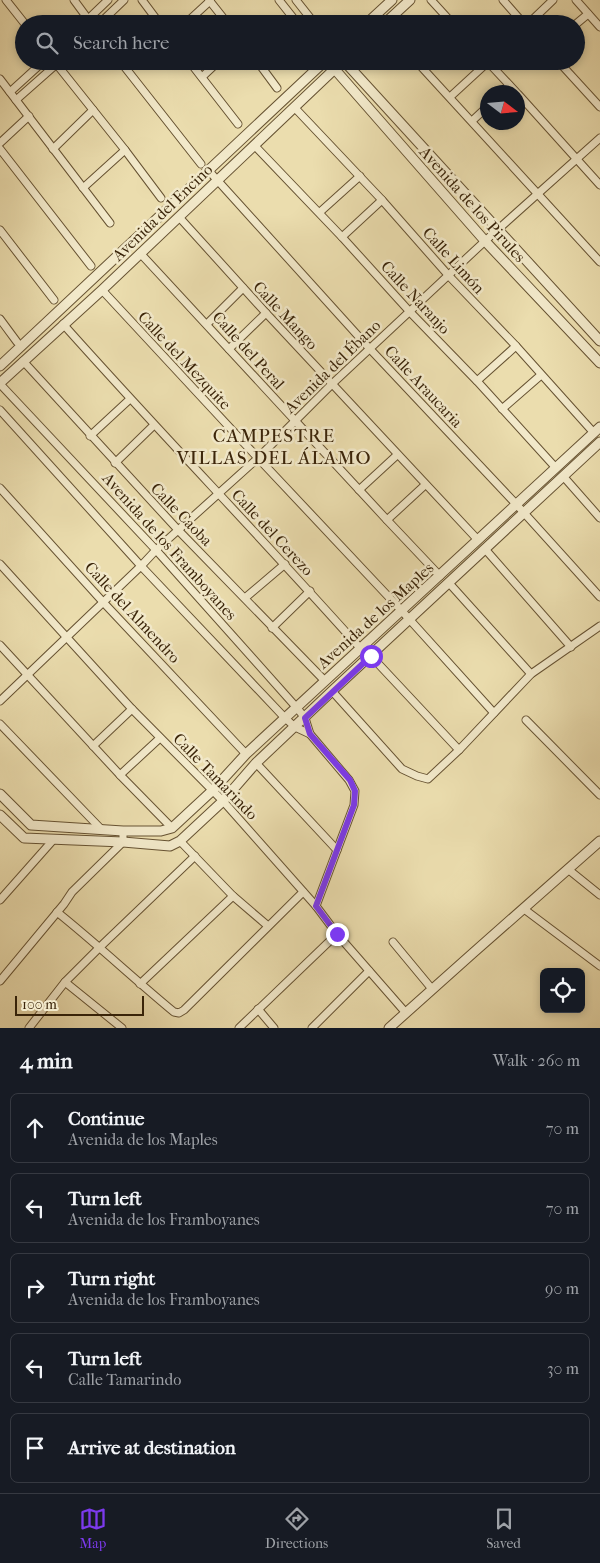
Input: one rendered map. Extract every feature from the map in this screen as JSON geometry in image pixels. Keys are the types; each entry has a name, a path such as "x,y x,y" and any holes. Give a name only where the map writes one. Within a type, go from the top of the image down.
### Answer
{"street":[{"path":"6,0 18,15"},
{"path":"74,0 83,15"},
{"path":"92,15 108,0"},
{"path":"108,15 124,0"},
{"path":"142,0 153,15"},
{"path":"194,15 210,0 221,15"},
{"path":"279,0 291,15"},
{"path":"296,0 308,15"},
{"path":"376,15 392,0"},
{"path":"394,15 410,0"},
{"path":"431,0 445,15"},
{"path":"503,0 517,15"},
{"path":"536,15 554,0"},
{"path":"576,0 600,27"},
{"path":"10,92 34,70"},
{"path":"16,100 48,70"},
{"path":"63,70 161,198"},
{"path":"127,70 201,164"},
{"path":"196,70 238,124"},
{"path":"202,77 209,70"},
{"path":"263,70 277,88"},
{"name":"Avenida del Encino","path":"0,366 316,70"},
{"name":"Avenida del Encino","path":"0,384 334,70"},
{"name":"Avenida de los Pirules","path":"334,70 485,241 600,363"},
{"name":"Avenida de los Pirules","path":"352,70 600,341"},
{"path":"424,70 600,262"},
{"path":"450,97 479,70"},
{"path":"495,70 509,85"},
{"path":"566,70 600,107"},
{"path":"0,79 110,222"},
{"path":"525,103 600,185"},
{"name":"Calle Limón","path":"294,107 360,176 541,375 597,430"},
{"path":"53,149 92,110"},
{"path":"472,121 480,114"},
{"path":"0,143 29,116"},
{"name":"Avenida del Ébano","path":"0,701 142,566 156,550 258,458 332,384 485,241 600,138"},
{"name":"Calle Naranjo","path":"254,144 320,212 410,312 477,381 556,468"},
{"path":"0,150 91,266"},
{"path":"83,188 125,150"},
{"name":"Calle Araucaria","path":"209,171 370,349 516,504 600,597"},
{"path":"320,212 360,176"},
{"path":"342,237 382,200"},
{"name":"Calle Mango","path":"178,217 397,455 478,540"},
{"path":"0,230 54,300"},
{"name":"Calle del Peral","path":"140,253 440,576"},
{"path":"207,324 243,288"},
{"name":"Calle del Mezquite","path":"102,290 401,610 494,713"},
{"path":"229,348 266,313"},
{"path":"0,319 18,342"},
{"name":"Calle del Cerezo","path":"63,324 154,425 286,564 361,649"},
{"path":"477,381 516,346"},
{"name":"Calle Caoba","path":"23,361 179,531 325,681"},
{"path":"502,409 541,375"},
{"name":"Avenida de los Framboyanes","path":"0,384 156,550 305,718 310,734 350,780 355,791 354,805 316,906"},
{"path":"90,436 130,399"},
{"name":"Avenida de los Framboyanes","path":"0,410 142,566 285,718 295,727 310,734"},
{"path":"115,462 154,425"},
{"name":"Avenida de los Maples","path":"172,828 213,790 246,754 597,430"},
{"name":"Avenida de los Maples","path":"180,841 223,801 256,763 600,442"},
{"path":"359,490 397,455"},
{"path":"563,476 600,518"},
{"path":"387,520 425,485"},
{"name":"Calle del Almendro","path":"0,488 103,602 246,754"},
{"path":"485,549 571,647"},
{"path":"245,598 286,564"},
{"name":"Calle Tamarindo","path":"1,566 132,709 223,801 316,906 337,934 406,1013"},
{"path":"449,583 530,674"},
{"path":"272,628 310,591"},
{"path":"332,691 402,769 428,779 459,750 530,674 600,626"},
{"path":"0,645 120,775 172,828 161,831 123,831 31,825 0,794"},
{"path":"371,656 459,750"},
{"path":"93,746 132,709"},
{"path":"526,720 600,795"},
{"path":"0,724 101,829"},
{"path":"120,775 160,738"},
{"path":"256,763 337,850"},
{"path":"0,815 24,838 170,846 180,841 233,896 268,926"},
{"path":"0,981 72,892 123,842 123,831"},
{"path":"0,900 54,839"},
{"path":"389,1028 600,841"},
{"path":"31,1027 65,982 195,856"},
{"path":"569,870 600,895"},
{"path":"57,912 100,947 140,984 174,1012 179,1013 303,892"},
{"path":"140,984 233,896"},
{"path":"524,909 600,966"},
{"path":"239,1028 337,934"},
{"path":"393,942 432,988"},
{"path":"312,1028 369,971"},
{"path":"65,982 122,1028"},
{"path":"258,1009 274,1028"}],"district":[{"name":"CAMPESTRE VILLAS DEL ÁLAMO","path":"274,446"}],"route":[{"path":"337,934 316,906 354,805 355,791 350,780 310,734 305,718 371,656"}]}
